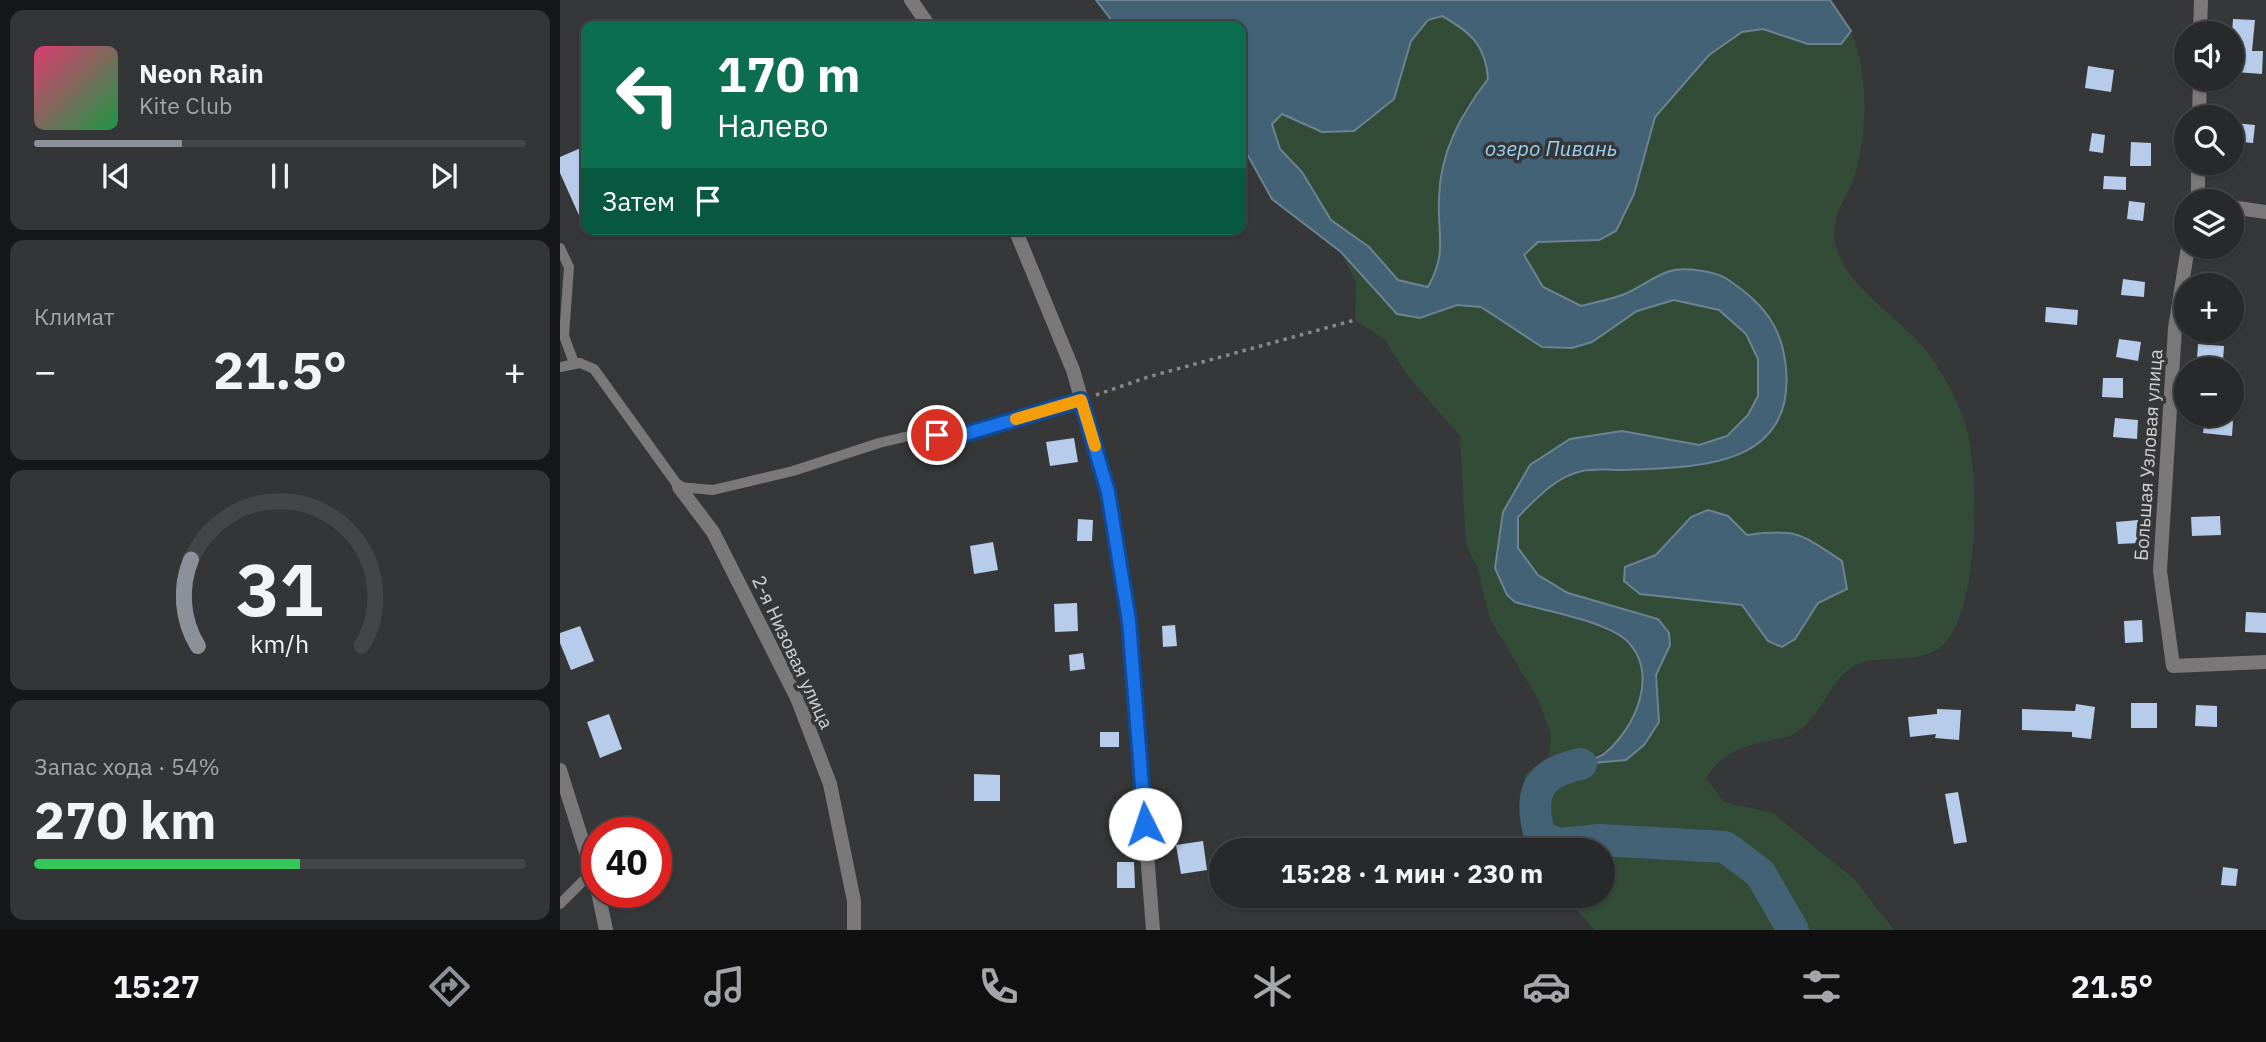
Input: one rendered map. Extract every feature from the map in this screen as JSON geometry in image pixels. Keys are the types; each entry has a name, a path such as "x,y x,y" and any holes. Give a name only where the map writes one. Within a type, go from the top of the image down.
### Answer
{"street":[{"path":"911,0 926,21"},
{"path":"2200,21 2201,0"},
{"path":"2244,209 2266,212"},
{"path":"1017,235 1073,370 1108,492 1129,621 1153,930"},
{"name":"Большая Узловая улица","path":"2186,259 2175,328 2160,571 2173,666 2266,662"},
{"name":"2-я Низовая улица","path":"679,487 713,532 797,698 830,784 854,901 854,930"},
{"path":"560,770 581,837"},
{"path":"601,908 606,930"}],"lane":[{"path":"560,248 569,267 564,336 574,363"},
{"path":"560,367 574,363 589,365 601,377 679,487 713,490 793,471 879,443 913,435 962,435 1081,400"},
{"path":"560,904 581,883"}],"path":[{"path":"1081,400 1148,377 1354,320"}],"green space":[{"path":"1442,16 1475,41 1484,58 1488,80 1464,109 1438,196 1442,260 1428,287 1398,280 1369,247 1331,220 1302,172 1280,149 1272,123 1282,114 1322,132 1394,99 1414,38 1430,21"},
{"path":"1763,29 1808,44 1841,44 1851,31 1861,64 1863,136 1853,181 1836,219 1834,239 1837,250 1860,287 1903,326 1936,364 1954,395 1969,438 1974,503 1970,575 1963,608 1952,633 1938,649 1929,654 1855,665 1838,679 1811,720 1802,728 1790,736 1734,752 1719,762 1706,778 1724,802 1773,813 1855,880 1894,930 1595,930 1575,908 1615,908 1615,838 1524,838 1521,799 1525,774 1549,756 1551,735 1539,701 1490,619 1477,566 1466,546 1460,436 1407,375 1385,340 1355,320 1356,283 1341,252 1397,314 1420,318 1457,305 1481,307 1542,347 1592,342 1637,311 1674,300 1719,310 1746,334 1758,359 1758,396 1748,415 1727,436 1699,445 1622,431 1503,512 1507,595 1515,602 1565,615 1603,629 1631,647 1639,659 1641,685 1632,721 1611,745 1584,763 1626,760 1659,722 1656,675 1670,645 1658,619 1580,598 1544,579 1530,566 1519,550 1518,517 1547,488 1581,471 1697,467 1745,452 1784,352 1672,271 1623,295 1581,306 1543,287 1524,255 1538,242 1599,240 1634,194 1655,117 1709,55 1742,31","holes":["1728,516 1747,535 1783,530 1818,603 1795,639 1768,641 1742,605 1640,594 1625,568 1656,555"]}],"water":[{"name":"озеро Пивань","path":"1096,0 1830,0 1851,31 1841,44 1808,44 1763,29 1742,32 1709,55 1655,117 1634,194 1616,231 1599,240 1538,242 1524,255 1543,287 1581,306 1622,295 1670,271 1691,270 1722,276 1760,306 1775,327 1784,353 1785,401 1775,426 1758,443 1736,455 1710,463 1653,469 1592,470 1572,474 1547,490 1518,517 1518,548 1538,575 1568,593 1658,619 1669,633 1670,645 1656,675 1659,722 1644,745 1626,760 1581,764 1605,753 1626,729 1634,714 1642,683 1641,667 1636,653 1626,640 1603,627 1515,602 1507,595 1495,568 1503,512 1530,465 1570,439 1622,431 1699,445 1727,436 1748,415 1758,396 1758,359 1746,334 1719,310 1674,300 1637,311 1592,342 1572,348 1542,347 1481,307 1457,305 1420,318 1397,314 1341,252 1272,199 1246,152 1246,21 1112,21","holes":["1442,16 1469,34 1484,57 1488,79 1461,120 1443,165 1439,198 1440,253 1428,287 1398,280 1369,247 1331,220 1302,172 1280,149 1272,124 1282,114 1322,132 1354,131 1394,99 1411,41 1428,20"]},
{"path":"1708,510 1728,516 1747,535 1777,532 1807,539 1842,561 1847,589 1818,603 1795,639 1782,647 1768,641 1742,605 1640,594 1624,581 1625,567 1656,555 1691,517"}],"building":[{"path":"2255,20 2252,51 2263,51 2262,74 2244,73 2244,21 2233,21"},
{"path":"2088,66 2114,70 2111,92 2085,88"},
{"path":"2244,124 2255,125 2253,143 2244,142"},
{"path":"2092,133 2105,135 2103,153 2089,151"},
{"path":"2131,142 2151,143 2151,166 2130,166"},
{"path":"581,148 581,220 560,173 560,157"},
{"path":"2104,176 2126,177 2126,190 2103,189"},
{"path":"2129,201 2145,203 2143,221 2127,219"},
{"path":"2123,279 2145,282 2144,297 2121,295"},
{"path":"2046,307 2078,310 2077,325 2045,322"},
{"path":"2119,339 2141,342 2138,361 2116,357"},
{"path":"2198,344 2224,346 2223,357 2197,357"},
{"path":"2103,378 2123,378 2123,398 2102,397"},
{"path":"2115,418 2138,420 2137,439 2113,437"},
{"path":"2204,427 2233,427 2232,436 2203,433"},
{"path":"1074,438 1078,462 1050,466 1046,442"},
{"path":"2220,516 2221,535 2192,536 2191,517"},
{"path":"1078,519 1093,520 1092,541 1077,541"},
{"path":"2138,520 2140,543 2118,544 2116,522"},
{"path":"993,542 998,570 974,574 970,546"},
{"path":"1077,603 1078,631 1055,632 1054,604"},
{"path":"2246,612 2266,613 2266,633 2245,632"},
{"path":"2142,620 2143,642 2125,643 2124,621"},
{"path":"1175,625 1177,646 1163,647 1162,626"},
{"path":"580,626 594,661 571,670 560,643 560,633"},
{"path":"1083,653 1085,669 1070,671 1069,655"},
{"path":"2131,703 2157,703 2157,728 2131,728"},
{"path":"2076,704 2095,707 2091,739 2072,737 2072,732 2022,730 2022,709 2075,711"},
{"path":"2196,705 2217,706 2217,727 2195,726"},
{"path":"1937,709 1961,710 1959,740 1935,738 1936,734 1910,737 1908,717 1937,714"},
{"path":"609,714 622,749 600,758 587,722"},
{"path":"1100,732 1119,732 1119,747 1100,747"},
{"path":"974,774 1000,775 1000,801 974,801"},
{"path":"1958,792 1967,842 1954,844 1945,794"},
{"path":"1203,841 1207,870 1181,874 1176,845"},
{"path":"1117,862 1134,862 1135,888 1117,888"},
{"path":"2223,867 2238,869 2236,886 2221,885"}],"waterway":[{"path":"1581,764 1554,773 1540,787 1535,808 1540,836 1558,844 1600,840 1725,847 1760,873 1793,930"}],"slow traffic":[{"path":"1016,419 1081,400 1095,446"}],"route":[{"path":"937,435 962,435 1081,400 1108,492 1129,621 1145,824"}]}
